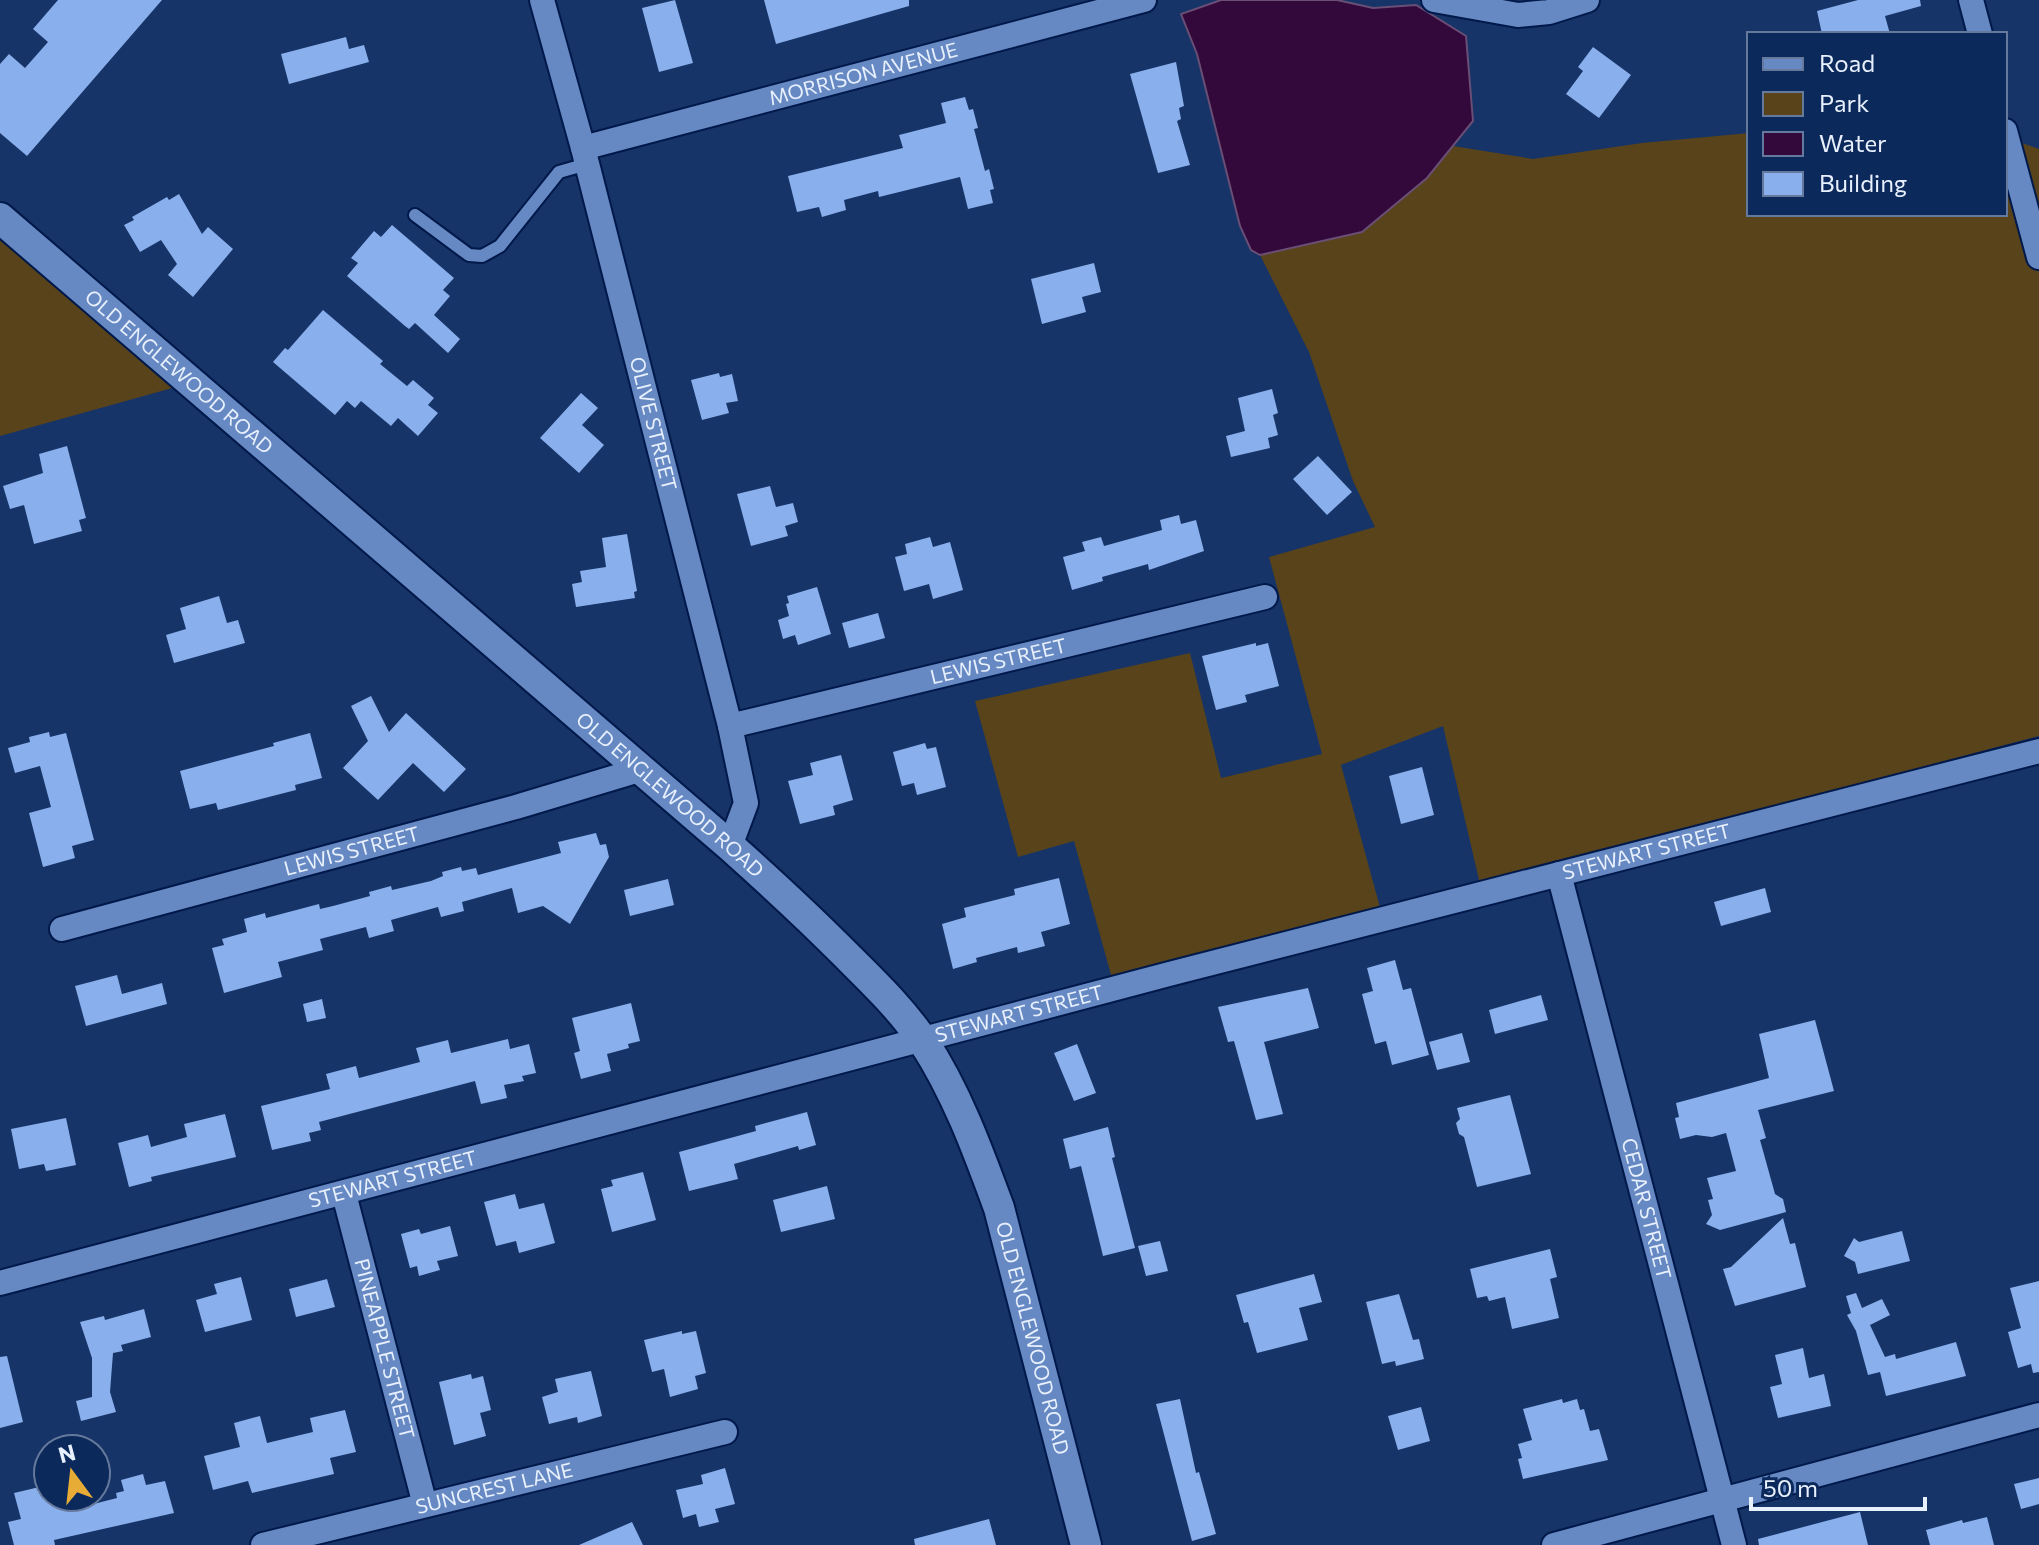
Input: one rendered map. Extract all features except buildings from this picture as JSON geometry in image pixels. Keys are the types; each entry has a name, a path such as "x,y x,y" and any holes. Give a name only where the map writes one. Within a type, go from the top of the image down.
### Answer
{"street":[{"name":"OLIVE STREET","path":"542,0 585,156 730,726 746,803 730,846"},
{"name":"MORRISON AVENUE","path":"585,156 1144,0"},
{"path":"1434,0 1518,15 1549,12 1587,0"},
{"path":"1971,0 1979,32"},
{"path":"2007,138 2039,257"},
{"name":"OLD ENGLEWOOD ROAD","path":"0,218 730,846 781,891 883,992 922,1040 950,1087 980,1154 999,1208 1086,1545"},
{"name":"LEWIS STREET","path":"730,726 1265,597"},
{"name":"STEWART STREET","path":"0,1283 2039,751"},
{"name":"LEWIS STREET","path":"62,929 516,807 639,770"},
{"name":"CEDAR STREET","path":"1559,874 1734,1545"},
{"name":"PINEAPPLE STREET","path":"344,1194 425,1505"},
{"path":"1554,1545 2039,1415"},
{"name":"SUNCREST LANE","path":"263,1545 725,1432"}],"lane":[{"path":"415,215 469,255 482,256 500,246 559,172 585,156"}],"green space":[{"path":"1747,133 1747,216 2007,216 2007,138 2039,149 2039,736 1480,884 1443,726 1341,765 1381,911 1113,982 1074,841 1018,857 975,701 1190,653 1221,778 1322,754 1269,557 1375,527 1353,481 1309,352 1260,255 1362,232 1427,178 1453,146 1533,159 1642,143"},
{"path":"0,235 176,387 0,436"}],"water":[{"path":"1221,0 1337,0 1373,8 1416,5 1466,36 1473,121 1427,178 1362,232 1260,255 1251,250 1240,226 1197,54 1181,14"}]}
